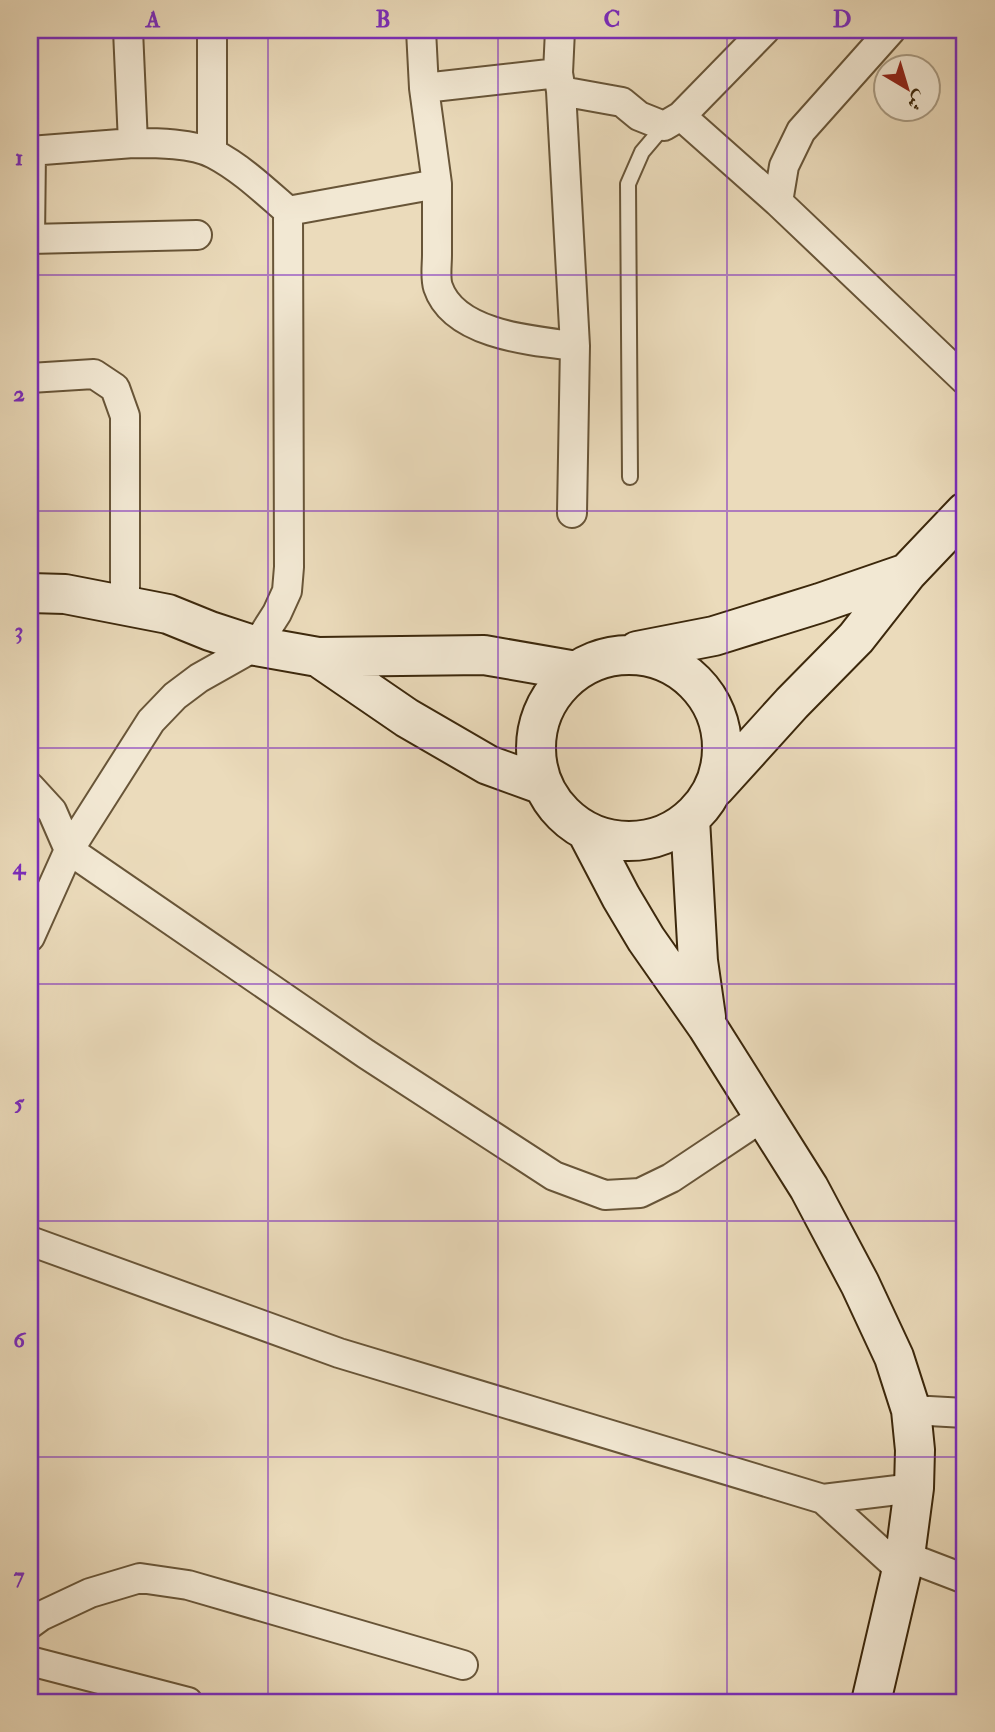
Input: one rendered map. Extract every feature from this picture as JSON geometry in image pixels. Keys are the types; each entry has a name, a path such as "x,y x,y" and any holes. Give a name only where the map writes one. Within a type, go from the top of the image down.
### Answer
{"main road":[{"path":"713,789 856,638 907,573 965,512"},
{"path":"621,654 649,656 676,666 704,691 714,707 722,734 722,763 704,806 691,819 667,834 640,841 613,841 587,832 561,813 543,785 536,754 539,722 553,693 576,671 597,660 621,654 714,636 907,573"},
{"path":"30,593 65,594 168,614 256,646 318,657 484,654 576,671"},
{"path":"318,657 407,718 488,765 543,785"},
{"path":"691,819 698,961 707,1026"},
{"path":"587,832 646,939 707,1026 808,1188 860,1284 894,1357 911,1410 915,1450 914,1488 903,1563 871,1702"}],"street":[{"path":"128,30 133,143"},
{"path":"212,30 212,153"},
{"path":"421,30 424,88 437,184 437,285 446,305 467,320 522,340 575,346"},
{"path":"560,30 560,82 575,346 572,513"},
{"path":"672,121 765,30"},
{"path":"778,202 785,166 802,131 891,30"},
{"path":"424,88 560,82 621,102 639,116 672,121 778,202 965,380"},
{"path":"197,235 30,239 31,151 160,143 212,153 240,171 288,211"},
{"path":"288,211 437,184"},
{"path":"30,937 69,850 151,721 175,696 199,678 256,646 287,591 288,211"},
{"path":"30,378 94,374 115,387 125,416 125,605"},
{"path":"30,787 52,811 69,850 366,1054 554,1175 605,1195 640,1192 671,1178 764,1116"},
{"path":"30,1241 339,1353 823,1500 903,1563 965,1579"},
{"path":"911,1410 965,1413"},
{"path":"823,1500 914,1488"},
{"path":"30,1624 90,1593 140,1578 188,1585 463,1665"},
{"path":"30,1661 188,1702"}],"lane":[{"path":"630,477 628,184 642,152 672,121"}]}
